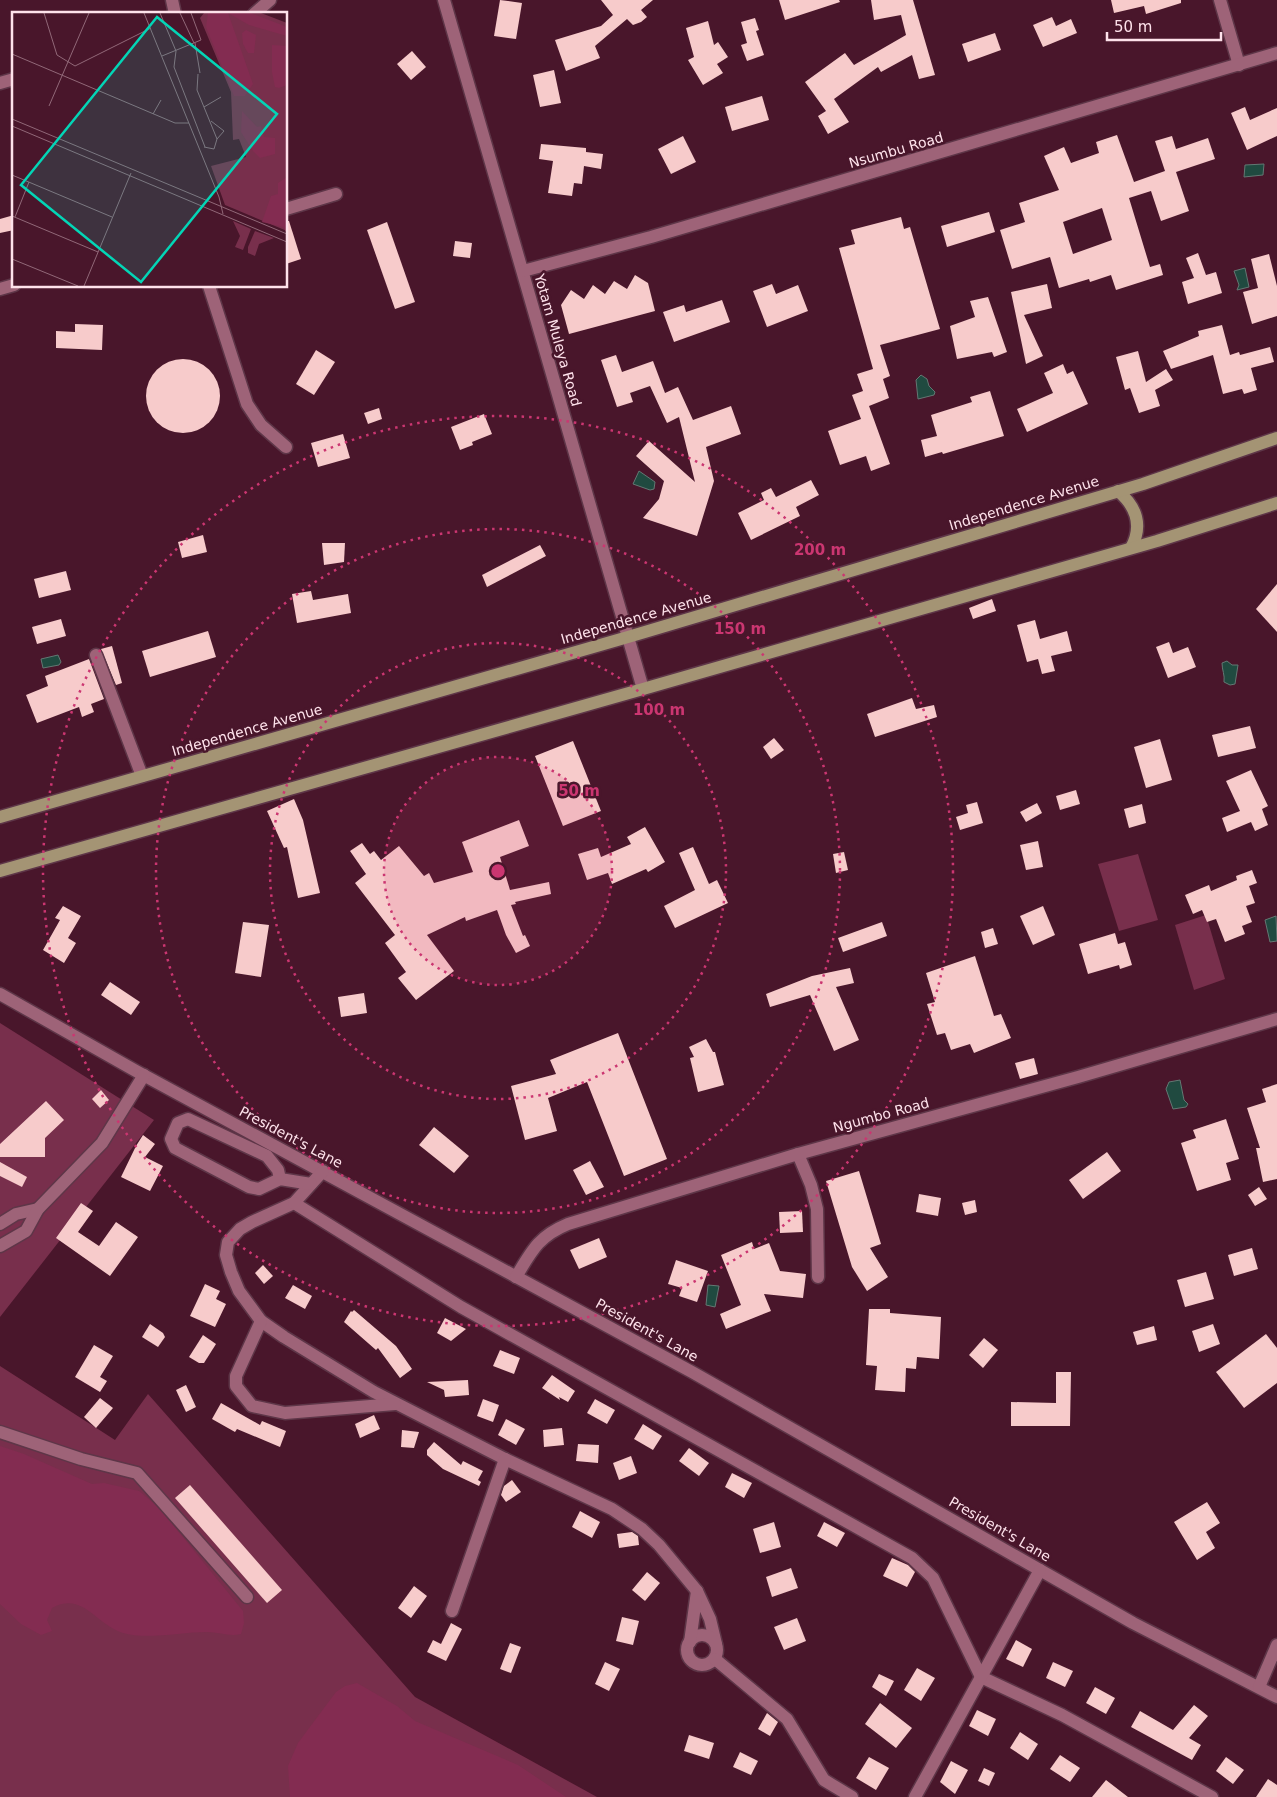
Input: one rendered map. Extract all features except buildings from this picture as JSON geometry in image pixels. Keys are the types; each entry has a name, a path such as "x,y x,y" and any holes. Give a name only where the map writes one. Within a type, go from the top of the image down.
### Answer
{"main road":[{"name":"Independence Avenue","path":"0,817 628,637 1143,484 1277,438"},
{"path":"1143,484 1136,505 1137,515 1141,526 1157,541"},
{"path":"1118,491 1133,507 1137,517 1137,533 1131,548"},
{"path":"0,871 1157,541 1277,503"}],"street":[{"path":"256,12 270,0"},
{"name":"Yotam Muleya Road","path":"444,0 643,689"},
{"path":"1220,0 1239,65"},
{"name":"Nsumbu Road","path":"523,271 652,237 1277,53"},
{"path":"0,83 12,79"},
{"path":"288,208 336,194"},
{"path":"211,288 247,404 261,424 286,447"},
{"path":"96,655 142,776"},
{"name":"President's Lane","path":"0,994 144,1075 709,1381 1134,1623 1277,1697"},
{"name":"Ngumbo Road","path":"516,1277 538,1241 568,1224 798,1154 1078,1077 1277,1019"},
{"path":"0,1246 26,1231 38,1210 102,1143 144,1075"},
{"path":"280,1179 278,1170 267,1156 188,1119 178,1123 171,1139 174,1148 249,1187 259,1188 280,1179 311,1184"},
{"path":"798,1154 811,1185 817,1209 818,1278"},
{"path":"323,1171 294,1203 240,1229 228,1242 226,1254 231,1272 240,1292 261,1321 284,1338 395,1404 505,1459 612,1509 642,1529 659,1545 697,1591 710,1619 717,1652 715,1659 709,1664 701,1665 689,1657 687,1649 690,1642 697,1591"},
{"path":"294,1203 461,1307 912,1558 933,1578 981,1677 1062,1715 1212,1797"},
{"path":"0,1224 16,1214 38,1210"},
{"path":"261,1321 236,1376 236,1386 252,1406 285,1413 395,1404"},
{"path":"0,1432 80,1459 137,1473 247,1597"},
{"path":"452,1611 505,1459"},
{"path":"915,1797 1040,1570"},
{"path":"690,1642 696,1637 704,1635 711,1638 716,1644"},
{"path":"1259,1687 1277,1645"},
{"path":"715,1659 787,1719 824,1780 852,1797"}],"shaded area":[{"path":"1264,164 1263,175 1244,177 1245,165"},
{"path":"1245,268 1249,287 1237,290 1239,285 1234,271"},
{"path":"921,375 927,379 929,386 935,392 934,395 918,399 916,380"},
{"path":"639,471 655,482 654,489 650,490 633,484"},
{"path":"58,655 61,662 59,665 43,668 41,659"},
{"path":"1227,661 1232,665 1238,665 1235,684 1230,685 1224,682 1222,663"},
{"path":"1138,854 1158,920 1119,931 1098,864"},
{"path":"1206,915 1225,979 1194,990 1175,925"},
{"path":"1276,916 1277,941 1270,942 1265,920"},
{"path":"0,1023 154,1120 0,1317"},
{"path":"1180,1080 1184,1100 1188,1104 1186,1107 1173,1109 1166,1089 1169,1082"},
{"path":"708,1285 719,1286 715,1307 706,1305"},
{"path":"0,1366 115,1440 148,1394 415,1697 597,1797 0,1797"},
{"path":"0,1446 24,1454 92,1484 104,1483 139,1491 159,1508 243,1611 244,1623 241,1634 232,1635 207,1632 153,1636 132,1635 113,1629 81,1606 72,1604 63,1604 52,1608 47,1620 52,1631 41,1635 21,1624 0,1604"},
{"path":"357,1683 397,1706 415,1721 518,1765 566,1797 290,1797 288,1766 298,1743 336,1692 345,1686"}]}
